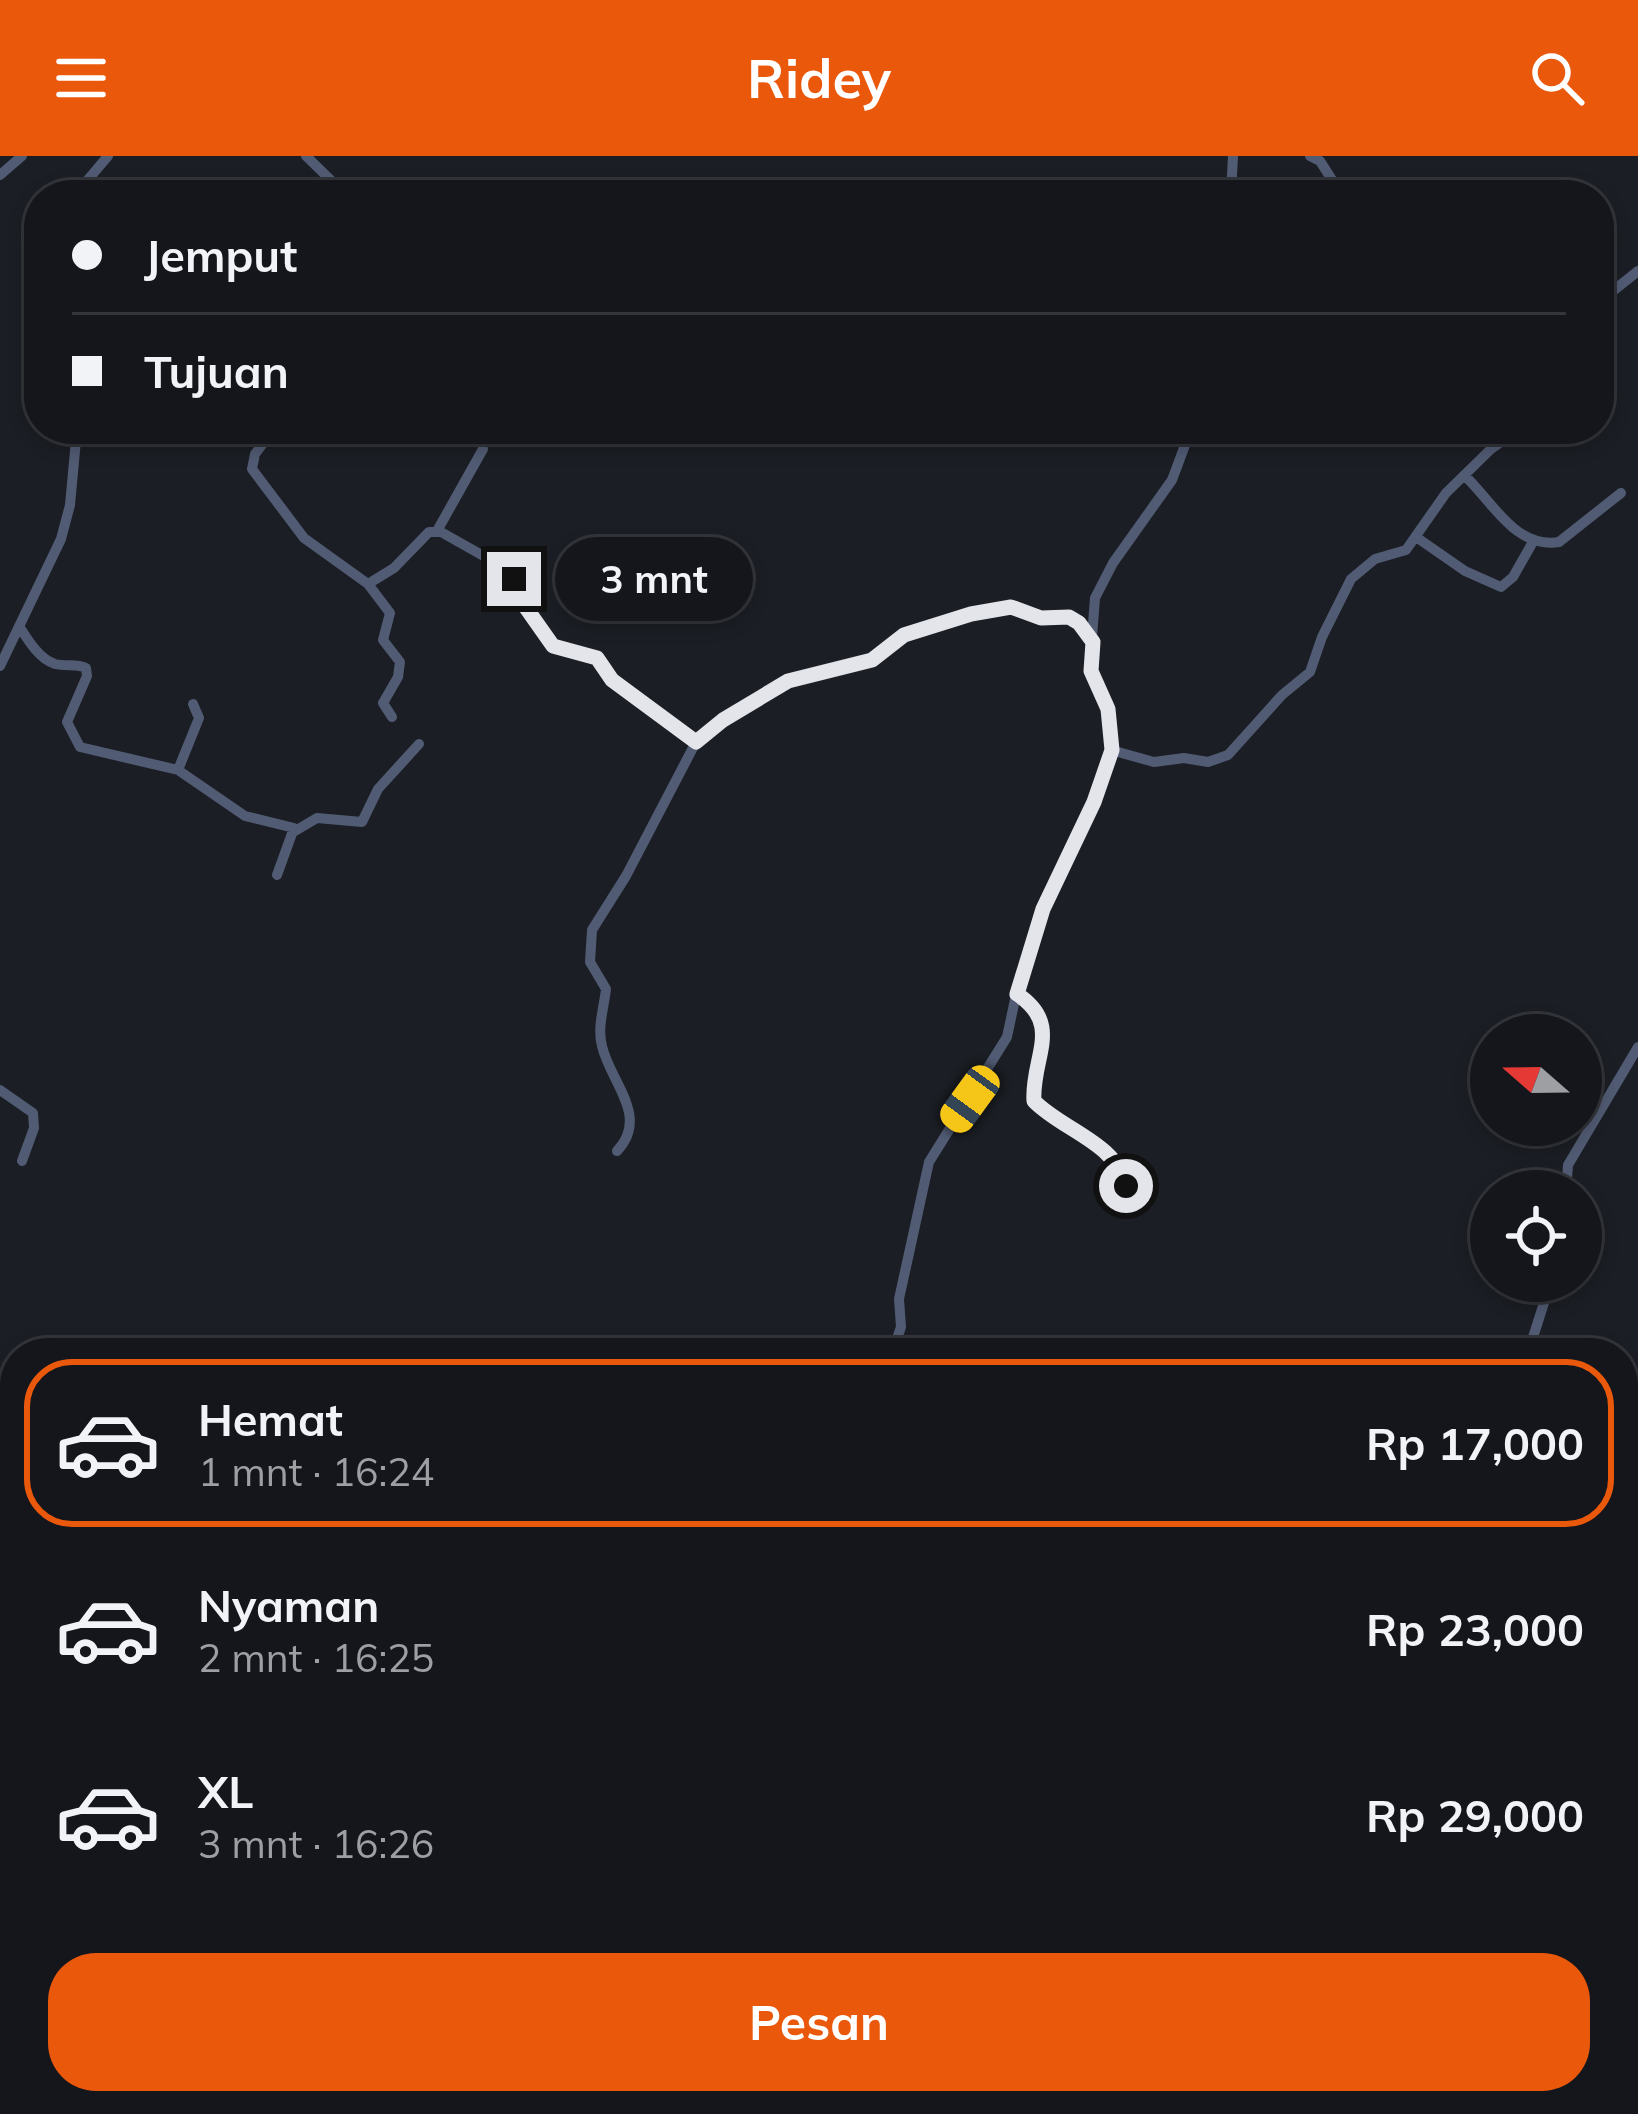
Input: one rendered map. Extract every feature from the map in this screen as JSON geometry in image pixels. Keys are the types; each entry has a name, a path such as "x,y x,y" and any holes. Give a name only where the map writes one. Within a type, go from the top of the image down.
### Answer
{"street":[{"path":"0,175 22,156"},
{"path":"87,156 100,167"},
{"path":"88,180 108,156"},
{"path":"305,156 330,180"},
{"path":"1310,156 1320,161 1332,180"},
{"path":"1614,290 1638,271"},
{"path":"0,666 56,554 66,523 75,444"},
{"path":"263,444 255,454 254,472 304,538 368,584 390,613 383,640 400,662 398,677 383,703 392,717"},
{"path":"897,1338 899,1299 929,1162 1012,1026 1043,909 1094,802 1112,750 1108,709 1091,671 1094,607 1100,586 1172,480 1185,444"},
{"path":"1112,750 1154,762 1184,758 1208,762 1228,755 1282,695 1310,672 1351,579 1375,559 1406,550 1434,506 1498,444"},
{"path":"368,584 394,568 420,539 437,531 483,449"},
{"path":"1465,476 1485,494 1504,522 1534,540 1559,542 1622,493"},
{"path":"437,531 510,571 522,602 553,646 597,658 612,680 696,742"},
{"path":"1416,537 1465,572 1501,587 1509,583 1534,540"},
{"path":"617,1151 628,1135 628,1102 601,1044 606,989 590,962 590,936 696,742 788,681 872,660 904,635 958,617 1016,607 1041,618 1075,620 1093,642"},
{"path":"19,626 34,648 53,663 86,668 67,722 80,747 178,770 244,816 286,824 296,831"},
{"path":"178,770 200,718 193,704"},
{"path":"277,875 296,831 317,818 362,822 378,789 419,744"},
{"path":"1017,994 1041,1019 1043,1039 1034,1101 1112,1158 1124,1177 1129,1207"},
{"path":"1568,1170 1638,1047"},
{"path":"0,1090 33,1113 34,1128 22,1161"},
{"path":"1533,1338 1544,1302"}],"route":[{"path":"514,579 522,602 556,649 597,658 612,680 696,742 788,681 872,660 904,635 944,621 1016,607 1036,617 1069,617 1079,623 1093,642 1091,671 1108,709 1112,750 1094,802 1043,909 1017,994 1041,1019 1043,1039 1034,1101 1070,1131 1106,1152 1122,1172 1126,1186"}]}
